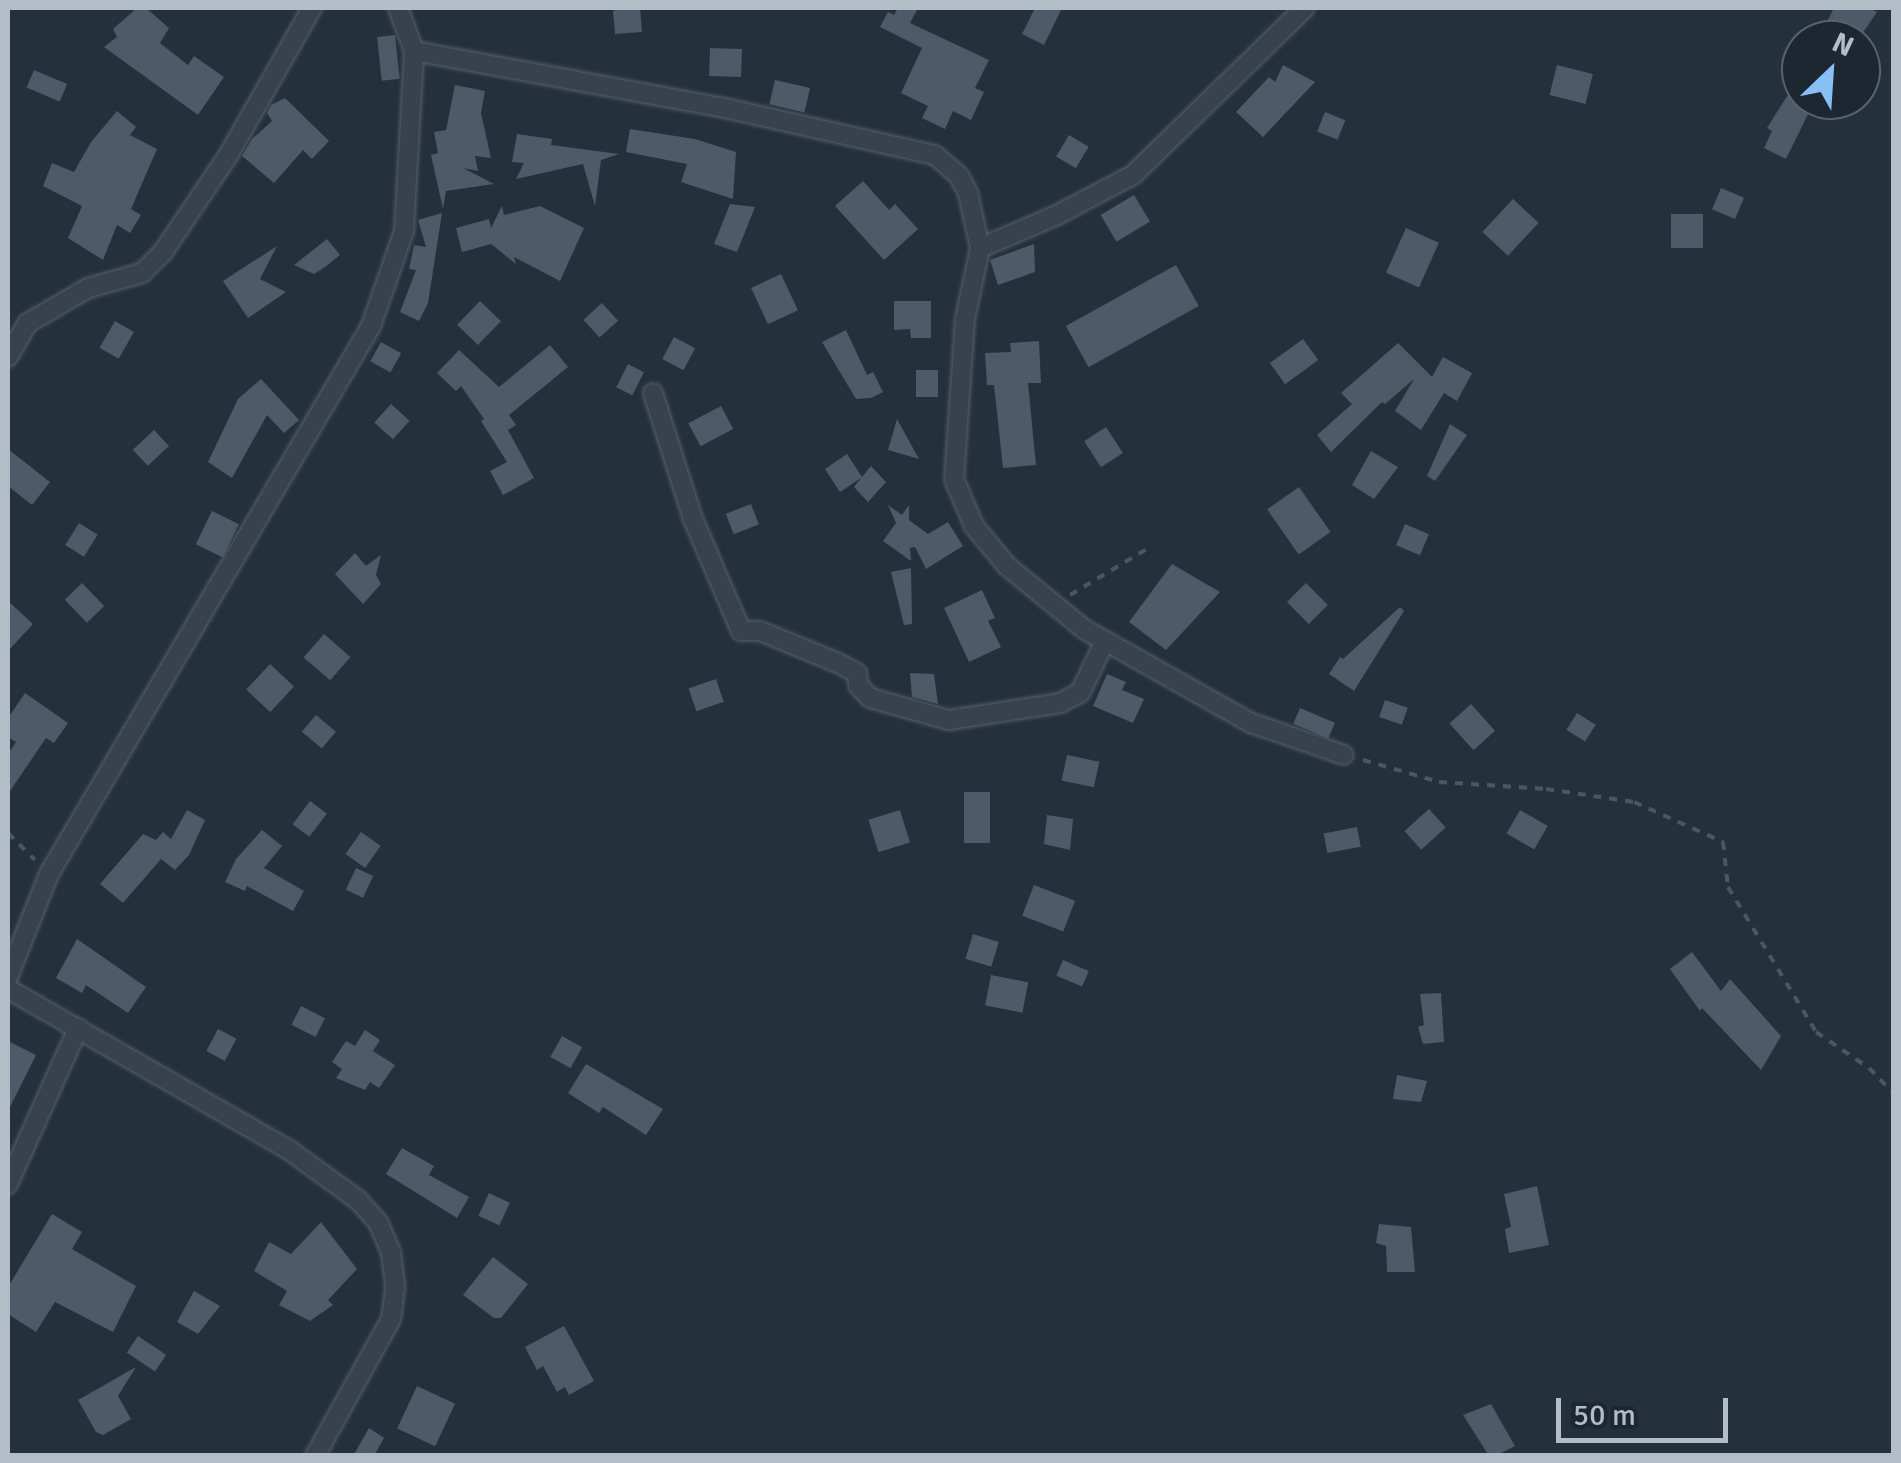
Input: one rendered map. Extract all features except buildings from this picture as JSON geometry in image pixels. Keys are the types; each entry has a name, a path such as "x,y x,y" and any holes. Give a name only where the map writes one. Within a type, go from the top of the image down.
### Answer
{"street":[{"path":"8,357 28,323 88,288 142,273 163,252 229,154 312,8"},
{"path":"8,978 50,874 371,326 404,231 414,51 398,8"},
{"path":"980,248 1057,215 1133,175 1305,8"},
{"path":"414,51 914,147 935,155 959,176 968,193 980,248 966,319 954,479 974,526 1007,566 1053,605 1105,641 1251,723 1344,755"},
{"path":"653,394 693,519 742,632 760,631 838,662 857,674 858,685 870,698 949,720 1060,703 1080,693 1105,641"},
{"path":"8,990 289,1150 358,1200 378,1222 391,1253 395,1288 391,1320 315,1456"},
{"path":"8,1184 78,1028"}],"path":[{"path":"1053,605 1147,549"},
{"path":"1344,755 1439,782 1546,788 1634,802 1723,842 1728,888 1816,1032 1870,1068 1894,1094"},
{"path":"8,833 50,874"}]}
